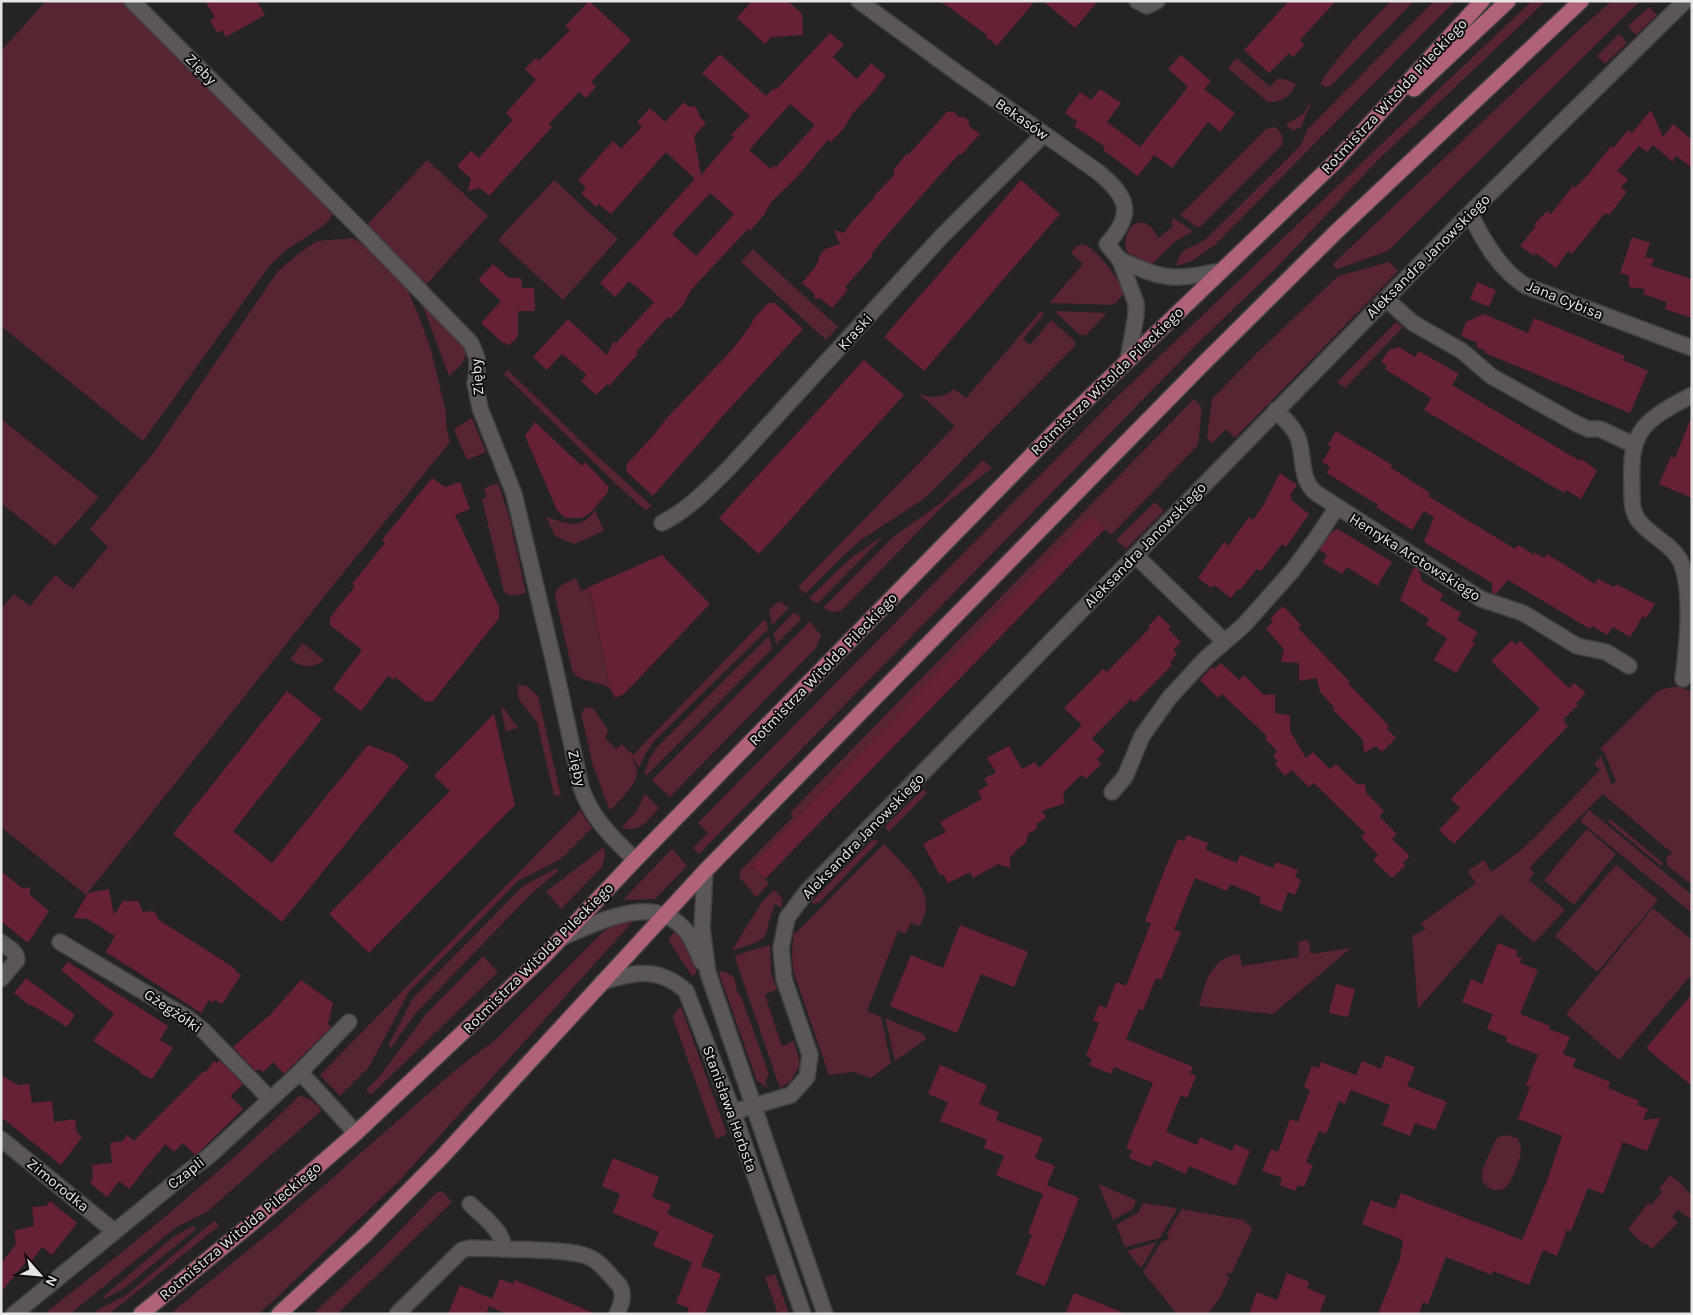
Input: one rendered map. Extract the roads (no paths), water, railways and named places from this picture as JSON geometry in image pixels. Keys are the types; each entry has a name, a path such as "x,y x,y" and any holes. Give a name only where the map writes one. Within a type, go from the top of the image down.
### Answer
{"main road":[{"name":"Rotmistrza Witolda Pileckiego","path":"141,1314 244,1230 356,1133 563,937 992,495 1128,360 1335,162 1482,1"},
{"path":"1335,162 1508,1"},
{"path":"279,1314 365,1235 442,1157 705,871 1203,364 1336,232 1581,1"}],"street":[{"name":"Zięby","path":"132,1 471,343 477,358 478,372 475,383 480,408 514,494 585,800 601,825 636,860"},
{"name":"Bekasów","path":"859,1 1109,181 1124,203 1124,217 1119,228 1106,244 1120,260 1136,303 1136,315 1128,360"},
{"name":"Aleksandra Janowskiego","path":"733,1112 792,1095 807,1077 810,1055 784,978 781,962 782,943 787,918 808,890 1470,213 1685,1"},
{"name":"Kraski","path":"662,523 684,510 723,474 941,237 1043,134"},
{"name":"Jana Cybisa","path":"1470,213 1479,233 1499,262 1516,280 1541,292 1692,348"},
{"path":"1120,260 1152,273 1172,277 1194,276 1220,271"},
{"path":"1386,299 1413,323 1470,356 1478,366 1491,376 1577,424 1588,429 1600,430 1634,445"},
{"path":"1683,679 1687,634 1686,580 1682,563 1673,552 1640,522 1634,512 1631,474 1634,445 1638,434 1644,426 1654,416 1692,395"},
{"name":"Henryka Arctowskiego","path":"1276,410 1290,425 1298,440 1305,480 1309,487 1481,599 1523,613 1577,646 1606,652 1629,666"},
{"path":"1112,792 1125,777 1142,736 1170,697 1224,641 1244,625 1301,561 1337,507"},
{"path":"1135,556 1224,641"},
{"name":"Stanisława Herbsta","path":"705,871 702,928 708,973"},
{"path":"563,937 622,915 649,912 663,915"},
{"name":"Stanisława Herbsta","path":"663,915 674,921 685,931 708,973 825,1314"},
{"path":"1,942 17,956 17,960 1,978"},
{"name":"Gżegżółki","path":"60,942 186,1017 270,1099"},
{"name":"Stanisława Herbsta","path":"602,982 630,974 649,973 669,979 686,991 733,1112 802,1314"},
{"name":"Czapli","path":"14,1314 208,1156 300,1072 349,1022"},
{"path":"300,1072 356,1133"},
{"name":"Zimorodka","path":"1,1140 114,1231"},
{"path":"470,1204 500,1235 504,1243 503,1249"},
{"path":"397,1314 462,1250 470,1248 571,1253 589,1257 620,1286 623,1299 617,1314"}]}
